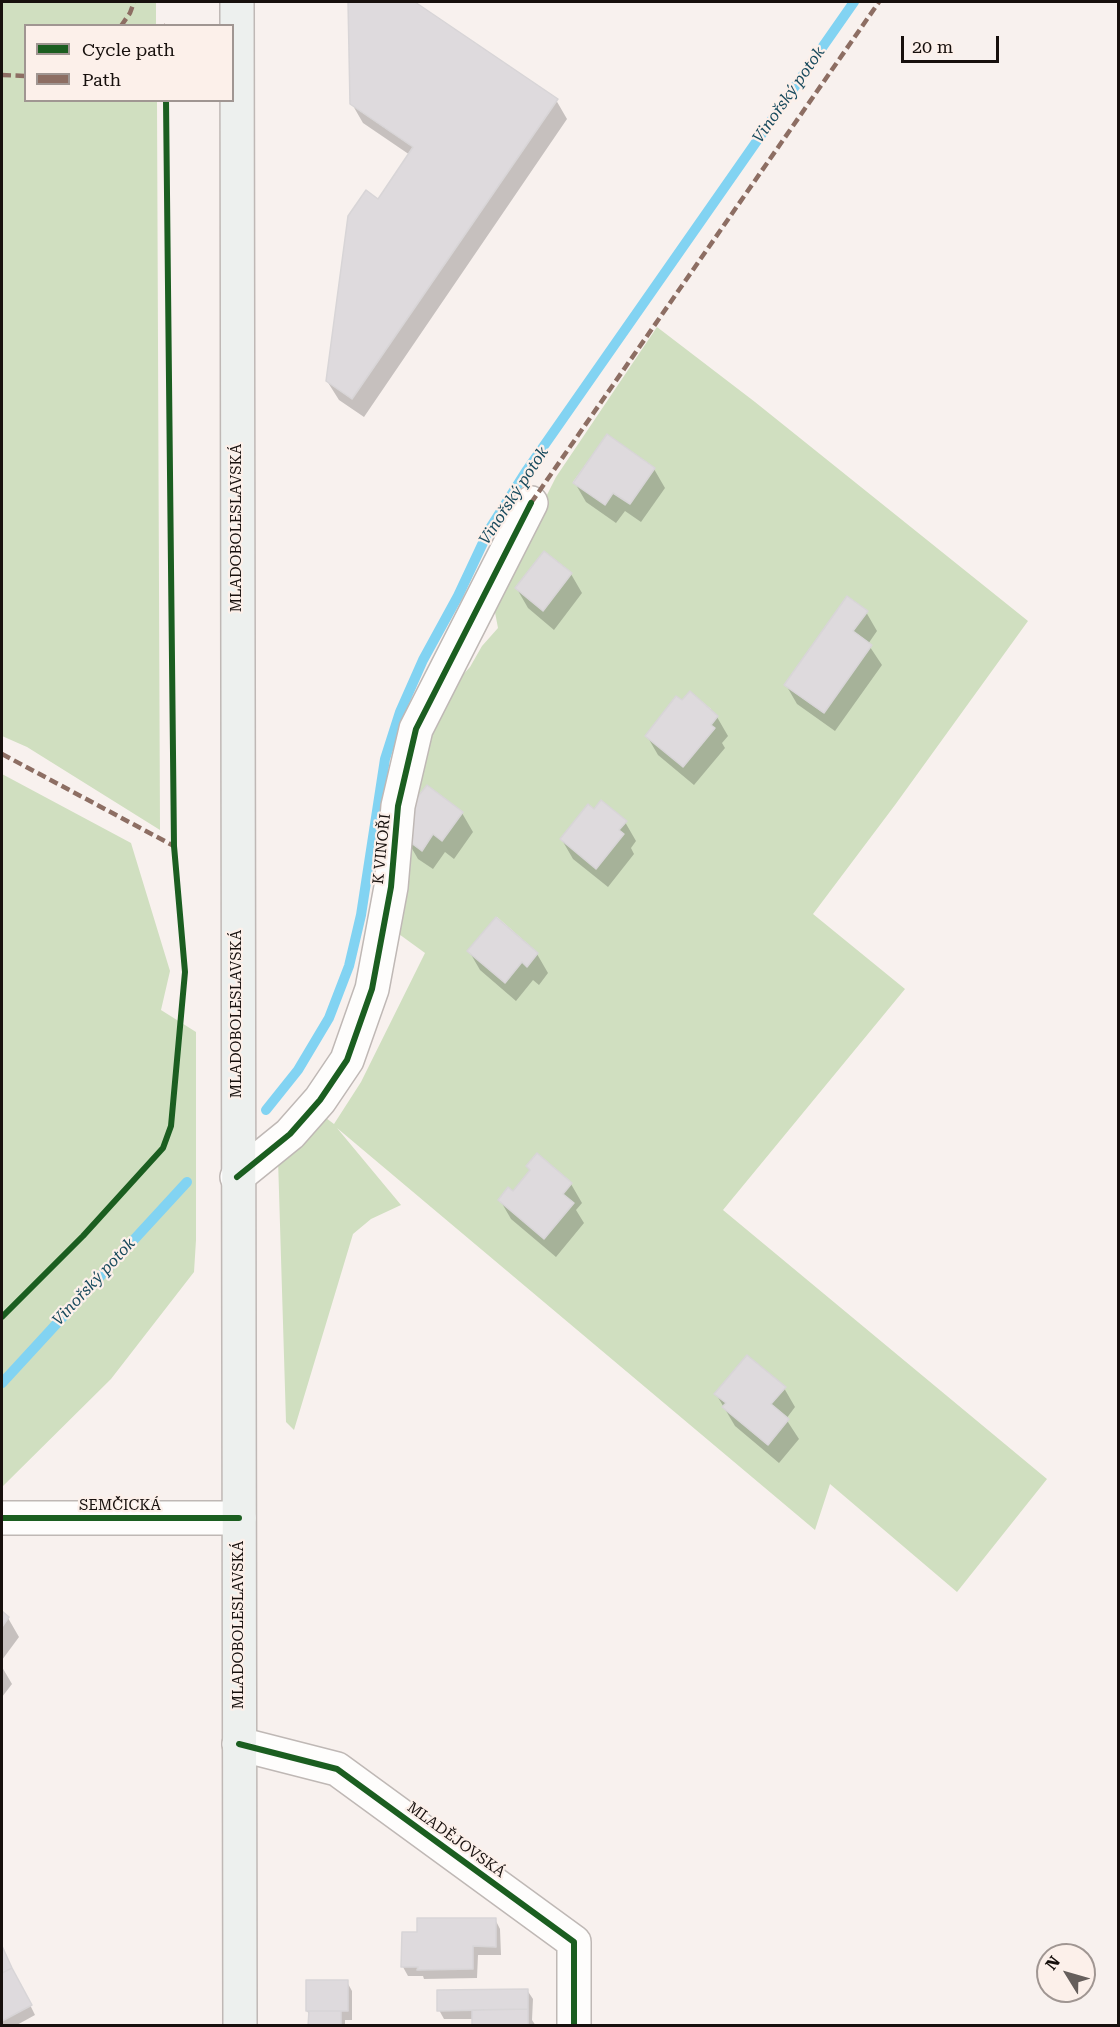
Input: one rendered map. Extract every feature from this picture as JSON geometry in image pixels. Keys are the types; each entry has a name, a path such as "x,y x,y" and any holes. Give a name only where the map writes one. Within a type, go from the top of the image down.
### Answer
{"main road":[{"name":"MLADOBOLESLAVSKÁ","path":"237,2 240,2025"}],"street":[{"name":"K VINOŘI","path":"237,1177 290,1134 320,1100 346,1060 372,989 391,887 398,806 416,729 531,502"},
{"name":"SEMČICKÁ","path":"2,1518 239,1518"},
{"name":"MLADĚJOVSKÁ","path":"239,1744 337,1768 574,1942 574,2025"}],"green space":[{"path":"2,2 156,2 156,24 24,24 24,102 157,102 160,830 27,747 2,736"},
{"path":"657,327 755,402 1028,621 813,914 905,989 723,1210 1047,1479 957,1592 830,1484 815,1530 337,1128 401,1205 371,1219 353,1234 294,1430 286,1422 278,1159 322,1115 334,1124 361,1082 425,953 392,929 407,807 444,695 470,667 482,646 498,628 493,602 556,477","holes":["607,435 655,468 630,504 613,493 605,505 573,482","544,551 572,573 543,611 515,588","847,596 867,611 853,631 872,645 823,713 784,685","690,692 711,709 711,725 715,729 683,766 682,700","427,785 463,812 442,841 433,834 422,851 406,840 408,809","601,800 626,821 619,830 624,834 596,869 588,804 594,809","497,917 538,953 527,966 522,962 468,951","537,1153 572,1183 563,1194 574,1203 544,1239 498,1200 508,1187 513,1191 530,1170 526,1166","785,1388 771,1404 789,1419 767,1445 723,1407 726,1403 715,1394"]},
{"path":"2,774 131,843 170,971 161,1010 196,1032 196,1240 194,1272 111,1379 2,1487"}],"building":[{"path":"348,2 415,2 558,99 352,399 326,381 348,216 366,190 378,199 413,147 350,104"},
{"path":"607,434 655,468 630,504 613,493 605,505 573,483"},
{"path":"544,551 572,573 543,611 515,588"},
{"path":"847,596 868,611 853,631 872,645 824,713 784,685"},
{"path":"690,691 718,716 711,725 715,728 683,767 645,736 676,696 682,700"},
{"path":"427,785 463,812 442,841 433,834 422,851 406,839 408,809"},
{"path":"601,800 627,821 619,830 624,834 596,869 560,839 588,804 594,809"},
{"path":"496,917 538,953 527,967 522,962 505,983 467,951"},
{"path":"537,1153 572,1183 563,1194 574,1203 544,1239 498,1200 508,1187 513,1191 530,1170 526,1166"},
{"path":"747,1355 786,1387 771,1404 789,1419 768,1445 722,1407 726,1403 714,1394"},
{"path":"2,1611 9,1617 2,1627"},
{"path":"417,1918 496,1918 496,1947 473,1946 473,1969 417,1970 418,1967 401,1967 402,1932 417,1932"},
{"path":"2,1946 12,1968 2,1973"},
{"path":"12,1968 32,2005 2,2021 2,1973"},
{"path":"306,1980 348,1980 348,2011 306,2011"},
{"path":"528,1989 528,2009 437,2011 437,1990"},
{"path":"528,2009 528,2026 472,2026 472,2010"},
{"path":"309,2011 341,2011 341,2026 308,2026"}],"waterway":[{"name":"Vinořský potok","path":"266,1110 298,1070 329,1018 349,966 361,915 385,759 400,712 423,660 458,596 489,530 527,470 854,2"},
{"name":"Vinořský potok","path":"2,1383 187,1182"}],"marked path":[{"path":"122,24 134,2"},
{"path":"531,503 879,2"},
{"path":"2,75 24,76"},
{"path":"2,754 174,846"}],"cycle path":[{"path":"2,1317 83,1236 163,1148 171,1126 185,972 174,846 166,102"},
{"path":"237,1177 290,1134 320,1100 347,1060 372,989 391,887 398,806 416,729 531,503"},
{"path":"2,1518 239,1518"},
{"path":"239,1744 337,1769 574,1942 574,2026"}]}
